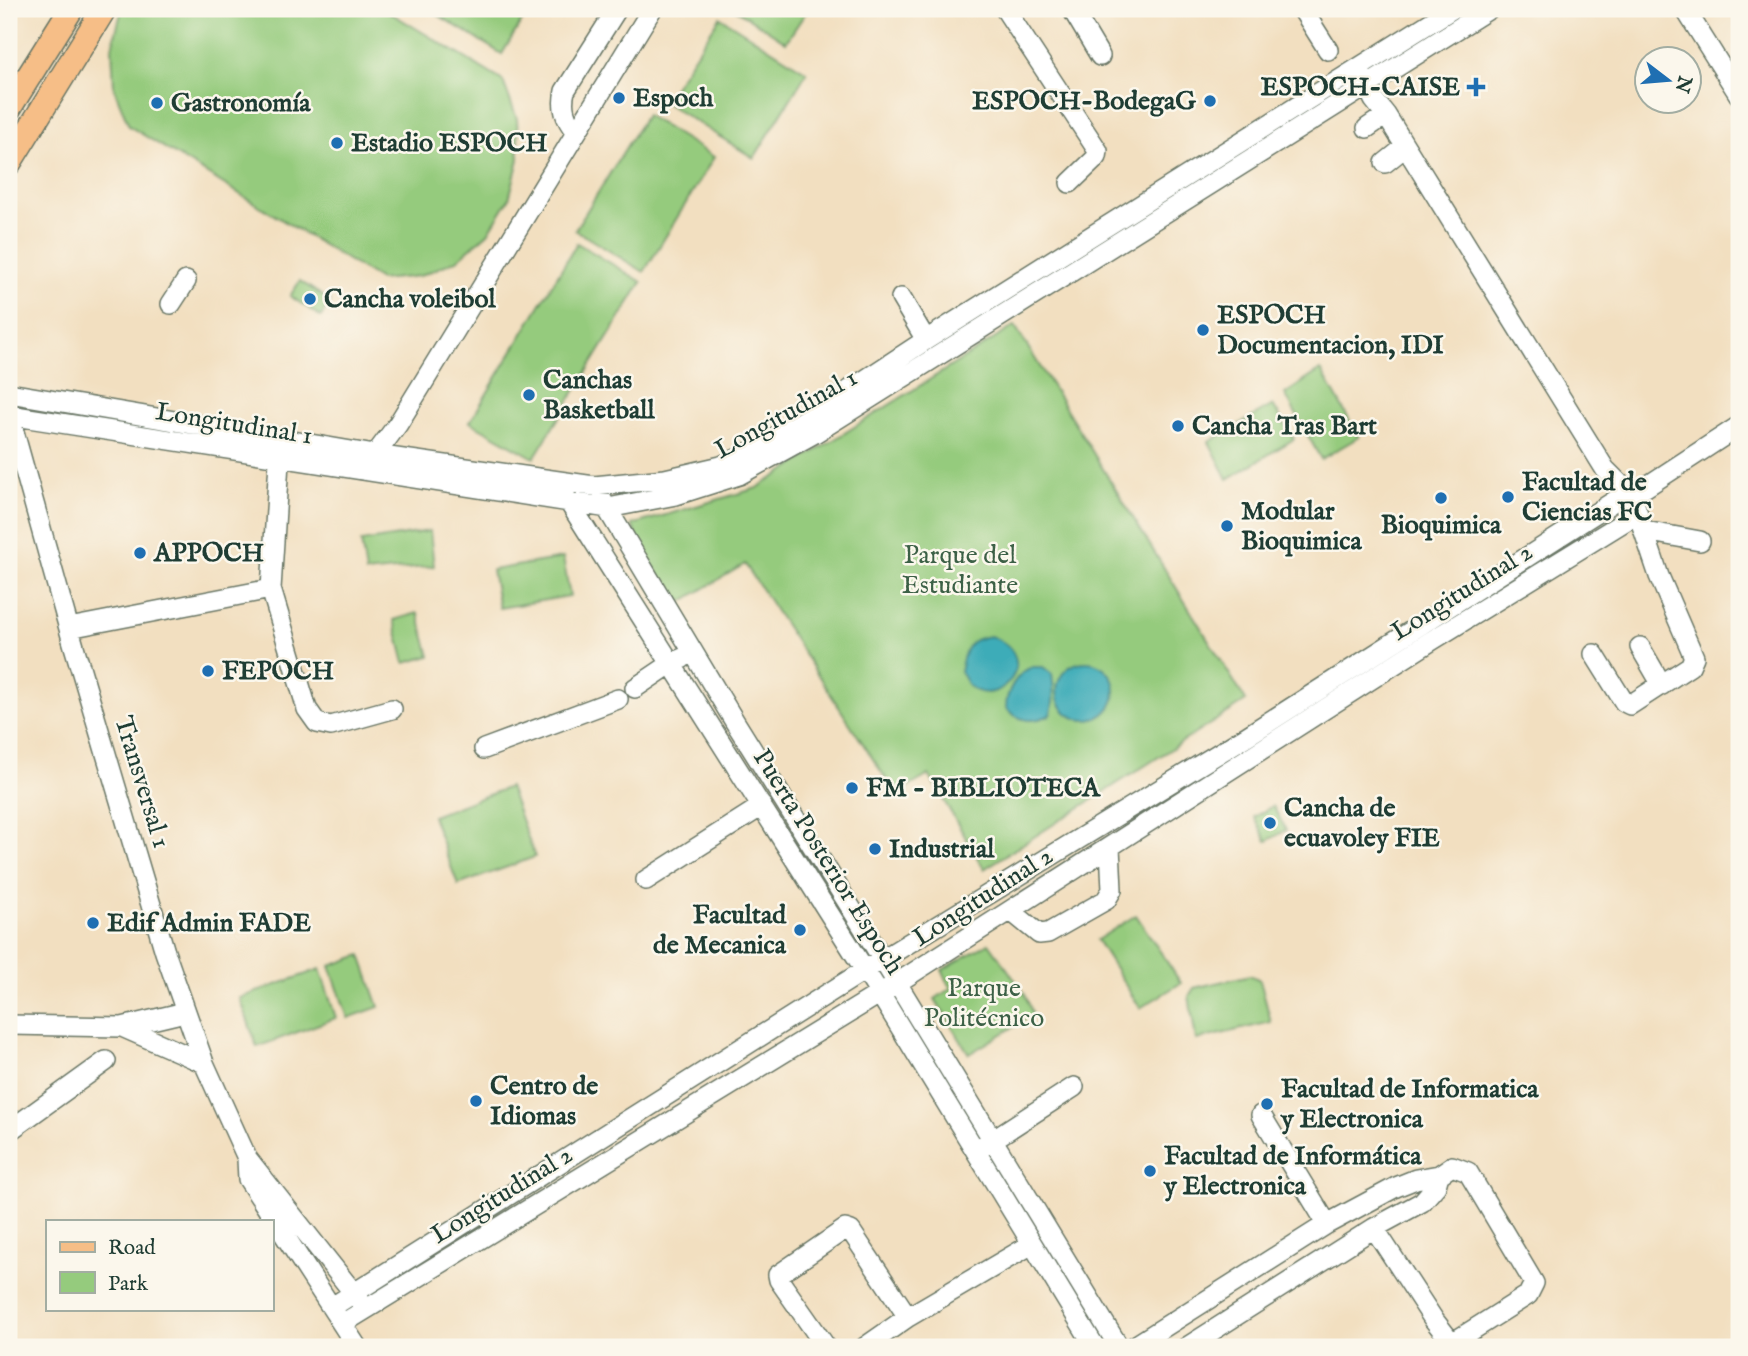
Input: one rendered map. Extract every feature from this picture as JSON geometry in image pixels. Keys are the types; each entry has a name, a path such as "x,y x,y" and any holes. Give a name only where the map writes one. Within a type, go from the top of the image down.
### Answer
{"main road":[{"path":"9,108 71,9"},
{"path":"9,163 104,9"}],"street":[{"path":"576,132 564,112 562,101 565,91 617,9"},
{"path":"375,455 398,424 652,9"},
{"path":"1005,9 1098,151 1097,157 1070,183"},
{"path":"1072,9 1100,57"},
{"path":"1302,9 1328,50"},
{"name":"Longitudinal 1","path":"9,394 280,449 569,502 606,507 676,495 739,475 815,432 1238,174 1452,9"},
{"name":"Longitudinal 1","path":"9,414 280,449 375,455 594,486 664,479 721,466 807,418 926,340 1363,78 1489,9"},
{"path":"1685,9 1739,95"},
{"path":"1363,78 1605,469 1632,496 1659,576 1693,657 1690,666 1630,705 1624,702 1594,654"},
{"path":"1367,128 1386,115"},
{"path":"1385,163 1405,147"},
{"path":"171,304 186,281"},
{"path":"901,298 926,340"},
{"name":"Transversal 1","path":"9,414 165,952 204,1063 247,1158 366,1309"},
{"path":"1632,496 1739,426"},
{"path":"280,449 271,589 307,709 317,723 331,726 392,709"},
{"name":"Puerta Posterior Espoch","path":"554,480 865,970 889,988 993,1139 1119,1347"},
{"name":"Puerta Posterior Espoch","path":"594,486 883,960 889,988 976,1151 1094,1347"},
{"name":"Longitudinal 2","path":"332,1307 865,970 1627,520 1632,496"},
{"path":"1645,531 1700,541"},
{"path":"69,628 271,589"},
{"path":"1640,647 1662,685"},
{"path":"484,749 627,694 672,663 694,653"},
{"name":"Longitudinal 2","path":"342,1324 1011,911 1110,847 1311,707"},
{"path":"646,880 762,806"},
{"path":"1011,911 1039,934 1048,933 1106,900 1112,890 1110,847"},
{"path":"9,1025 122,1027 186,1012"},
{"path":"122,1027 204,1063"},
{"path":"9,1131 106,1061"},
{"path":"690,1080 703,1103"},
{"path":"976,1151 1074,1087"},
{"path":"1261,1115 1327,1224"},
{"name":"Transversal 1","path":"247,1158 248,1180 357,1347"},
{"path":"1133,1347 1327,1224 1395,1187 1416,1178 1439,1175 1452,1166 1468,1172 1534,1283 1528,1295 1452,1343 1374,1228"},
{"path":"1187,1347 1374,1228 1422,1202 1436,1186 1439,1175"},
{"path":"826,1347 778,1275 845,1229 851,1231 908,1317"},
{"path":"865,1347 908,1317 1032,1244"}],"green space":[{"name":"Estadio ESPOCH","path":"122,9 384,9 503,81 517,119 519,159 509,199 488,233 457,260 420,276 380,280 129,126 114,88 112,47"},
{"path":"428,9 529,9 502,54"},
{"path":"735,9 808,9 786,42"},
{"path":"720,17 807,72 754,158 664,102"},
{"path":"646,115 714,157 644,272 575,230"},
{"path":"577,243 642,282 534,458 470,422"},
{"name":"Cancha voleibol","path":"300,281 330,301 321,317 290,296"},
{"name":"Parque del Estudiante","path":"1015,326 1246,701 984,869 929,775 896,794 745,564 678,604 642,549 632,525 757,488"},
{"path":"1321,370 1359,437 1321,459 1285,394"},
{"path":"1273,405 1294,439 1228,479 1209,442"},
{"path":"430,531 434,566 366,573 361,542"},
{"path":"563,558 570,596 499,608 492,570"},
{"path":"418,613 430,656 405,663 394,620"},
{"path":"509,787 535,857 458,885 432,816"},
{"name":"Cancha de ecuavoley FIE","path":"1273,806 1286,830 1267,841 1254,817"},
{"path":"1136,915 1181,983 1140,1008 1097,940"},
{"name":"Parque Politécnico","path":"989,943 1025,994 1033,1015 969,1054 935,999 951,988 942,970"},
{"path":"361,955 379,1007 348,1018 330,966"},
{"path":"320,969 336,1018 257,1047 240,998"},
{"path":"1250,975 1260,980 1271,1022 1196,1040 1189,996 1194,988"}],"water":[{"path":"990,636 1006,645 1015,656 1016,667 1012,678 1004,687 993,692 981,692 969,686 960,672 963,658 971,643"},
{"path":"1086,662 1102,667 1110,675 1115,691 1110,707 1102,715 1086,720 1070,715 1062,707 1057,691 1062,675 1070,667"},
{"path":"1032,667 1043,667 1052,674 1054,690 1050,715 1027,720 1006,708 1010,689 1017,678"}],"place":[{"name":"ESPOCH-CAISE","path":"1476,87"},
{"name":"Espoch","path":"619,98"},
{"name":"ESPOCH-BodegaG","path":"1210,101"},
{"name":"Gastronomía","path":"157,103"},
{"name":"Estadio ESPOCH","path":"337,143"},
{"name":"Cancha voleibol","path":"310,299"},
{"name":"ESPOCH Documentacion, IDI","path":"1203,330"},
{"name":"Canchas Basketball","path":"529,395"},
{"name":"Cancha Tras Bart","path":"1178,426"},
{"name":"Facultad de Ciencias FC","path":"1508,497"},
{"name":"Bioquimica","path":"1441,498"},
{"name":"Modular Bioquimica","path":"1227,526"},
{"name":"APPOCH","path":"140,553"},
{"name":"FEPOCH","path":"208,671"},
{"name":"FM - BIBLIOTECA","path":"852,788"},
{"name":"Cancha de ecuavoley FIE","path":"1270,823"},
{"name":"Industrial","path":"875,849"},
{"name":"Edif Admin FADE","path":"93,923"},
{"name":"Facultad de Mecanica","path":"800,930"},
{"name":"Centro de Idiomas","path":"476,1101"},
{"name":"Facultad de Informatica y Electronica","path":"1267,1104"},
{"name":"Facultad de Informática y Electronica","path":"1150,1171"}]}
